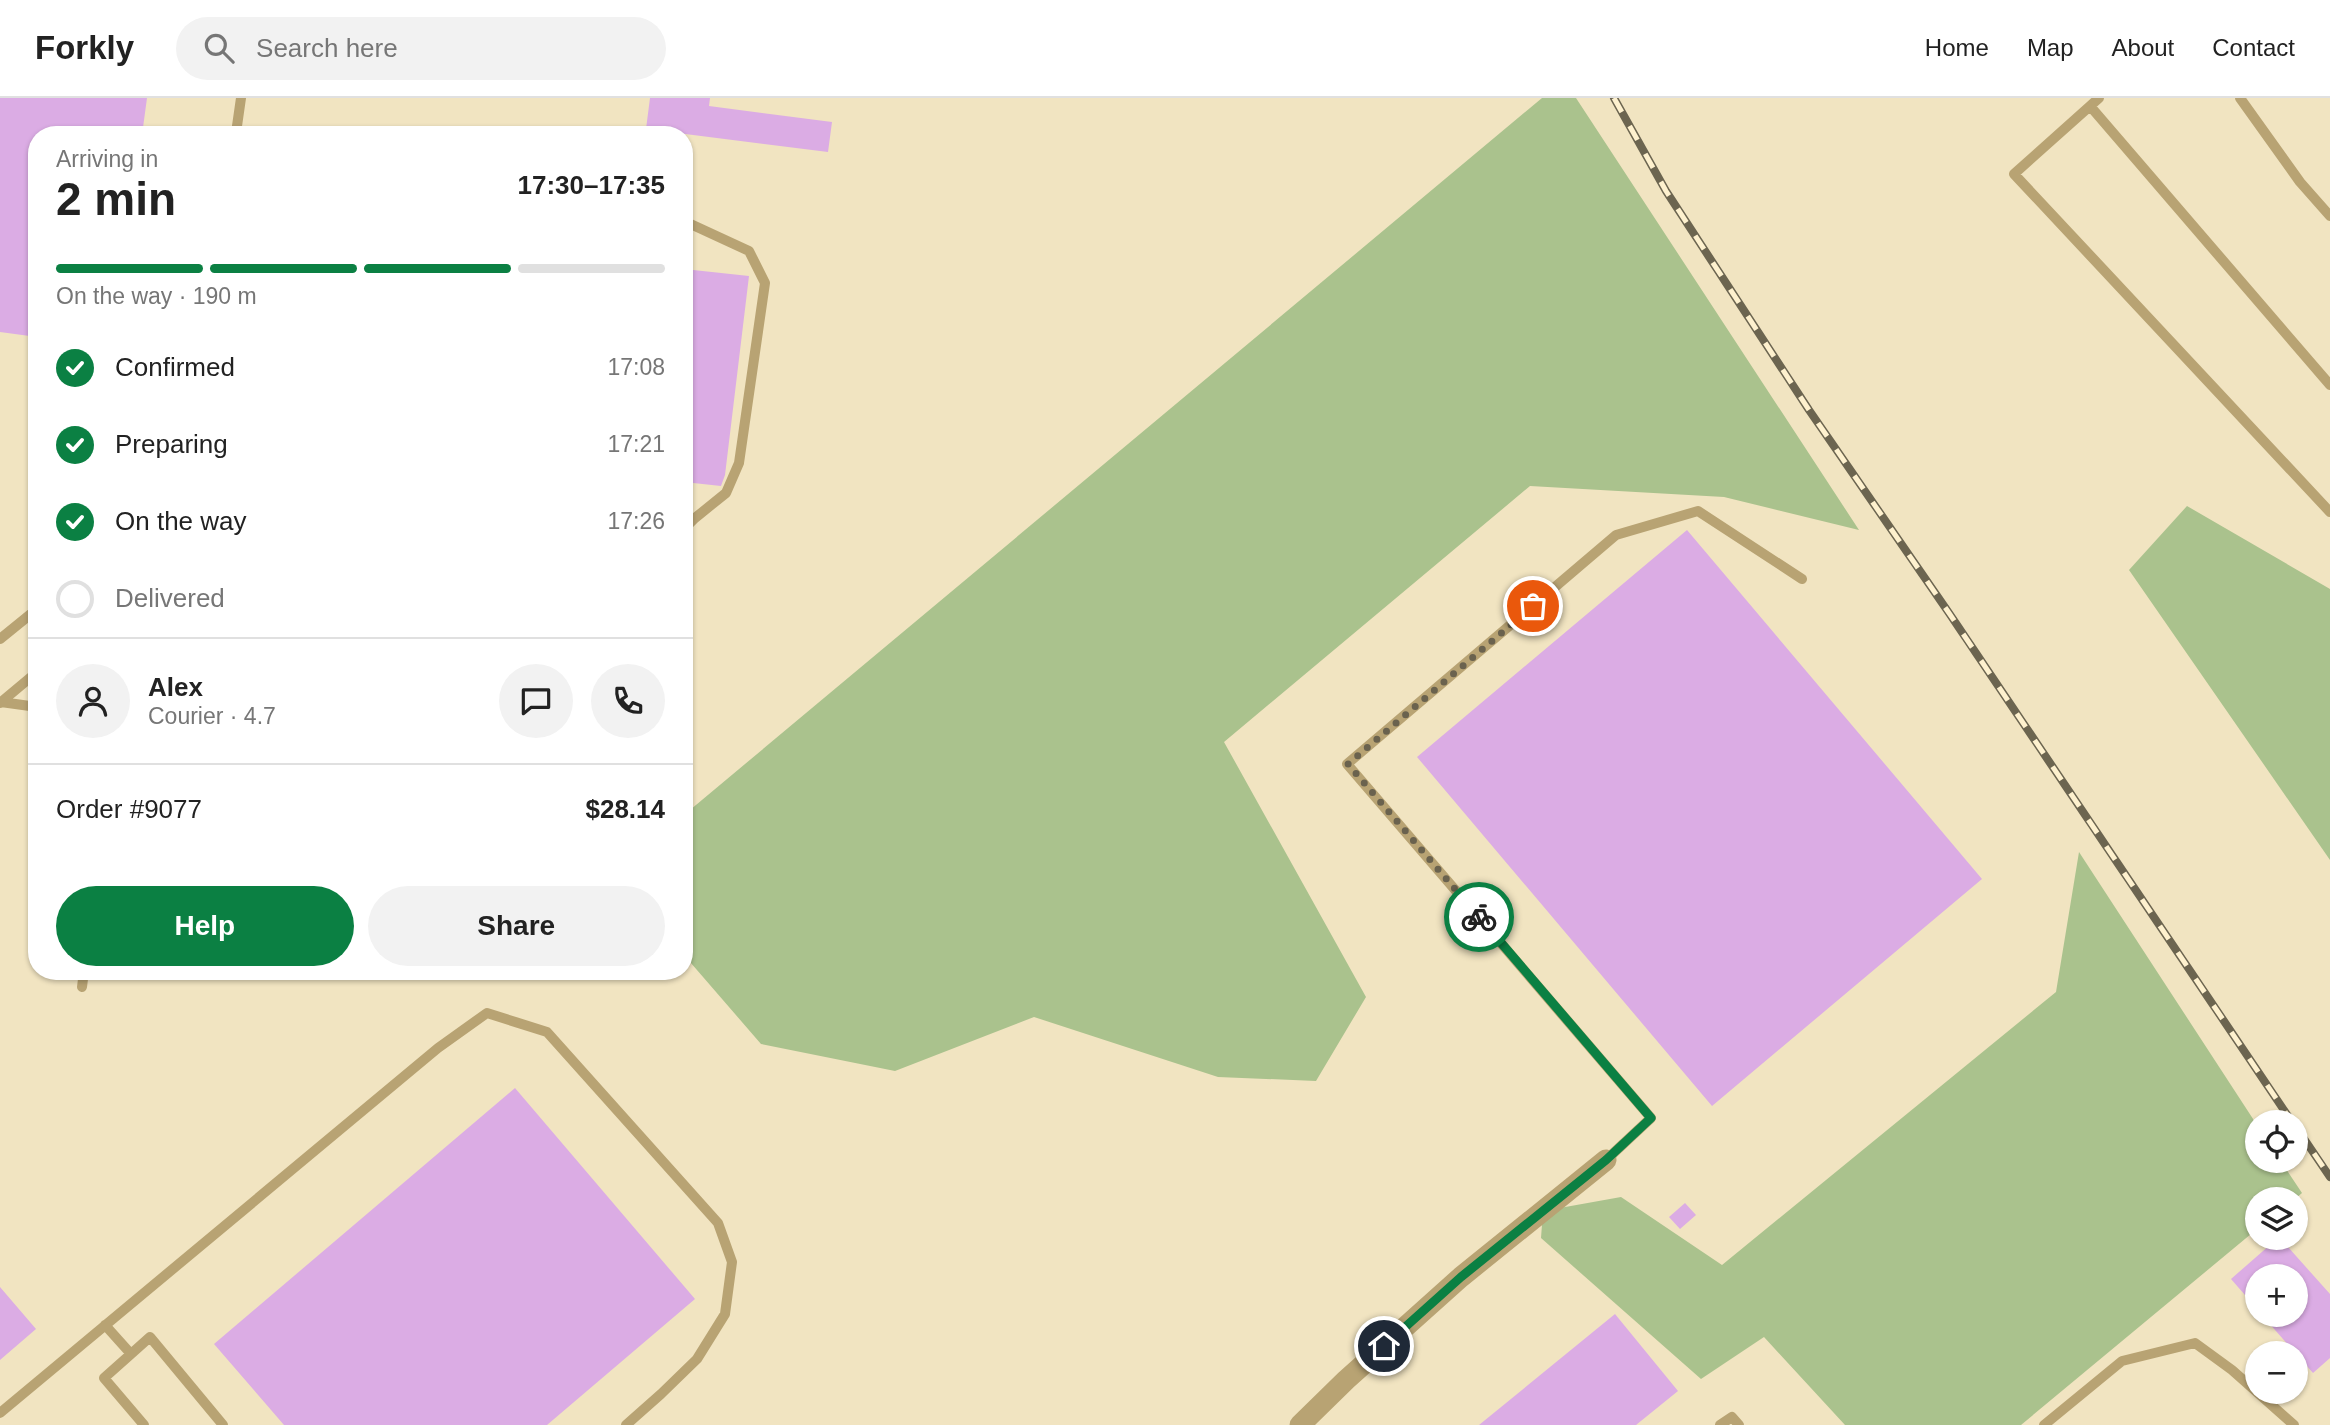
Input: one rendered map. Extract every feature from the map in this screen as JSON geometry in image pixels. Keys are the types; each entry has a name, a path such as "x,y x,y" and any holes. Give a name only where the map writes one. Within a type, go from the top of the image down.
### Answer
{"street":[{"path":"1306,1423 1346,1380 1461,1277 1606,1160"}],"lane":[{"path":"237,126 241,98"},
{"path":"2240,98 2300,182 2330,216"},
{"path":"2330,385 2094,102 2014,174 2330,512"},
{"path":"693,225 749,251 765,284 739,463 726,493 693,521"},
{"path":"1606,1160 1651,1118 1348,764 1616,536 1698,511 1802,579"},
{"path":"0,639 28,616"},
{"path":"1,702 28,680"},
{"path":"1,702 28,706"},
{"path":"82,987 83,980"},
{"path":"0,1413 438,1048 487,1013 547,1032 718,1223 732,1262 724,1314 697,1359 626,1425"},
{"path":"106,1325 131,1354"},
{"path":"144,1425 104,1378 150,1337 223,1425"},
{"path":"2045,1425 2122,1362 2195,1343 2232,1370 2294,1425"},
{"path":"1720,1425 1732,1417 1739,1425"}],"green space":[{"path":"1542,98 1576,98 1859,530 1724,497 1530,486 1224,742 1366,997 1316,1081 1218,1077 1034,1017 895,1071 761,1044 693,965 693,807"},
{"path":"2187,506 2330,589 2330,860 2129,570"},
{"path":"2079,852 2247,1110 2245,1110 2245,1173 2289,1173 2298,1187 2245,1187 2245,1239 2021,1425 1845,1425 1764,1337 1701,1379 1541,1238 1543,1211 1621,1197 1722,1265 2056,992"}],"building":[{"path":"0,98 147,98 143,126 28,126 28,336 0,332"},
{"path":"650,98 710,98 709,106 832,122 828,152 693,135 693,126 646,126"},
{"path":"693,270 749,276 725,475 721,486 693,483"},
{"path":"1687,530 1982,879 1712,1106 1417,757"},
{"path":"515,1088 695,1299 547,1425 284,1425 214,1344"},
{"path":"1685,1203 1696,1215 1680,1229 1669,1217"},
{"path":"2264,1250 2291,1250 2303,1264 2248,1264"},
{"path":"2245,1267 2245,1295 2231,1279"},
{"path":"2308,1269 2330,1294 2330,1358 2313,1373 2308,1367 2308,1341 2285,1341 2272,1327 2308,1327"},
{"path":"0,1287 36,1329 0,1360"},
{"path":"1615,1314 1678,1391 1636,1425 1479,1425"}],"railway":[{"path":"1614,98 1666,191 1809,410 2284,1110"},
{"path":"2308,1145 2330,1177"}],"way so far":[{"path":"1479,917 1348,764 1533,606"}],"route":[{"path":"1384,1346 1461,1277 1606,1160 1651,1118 1479,917"}]}
